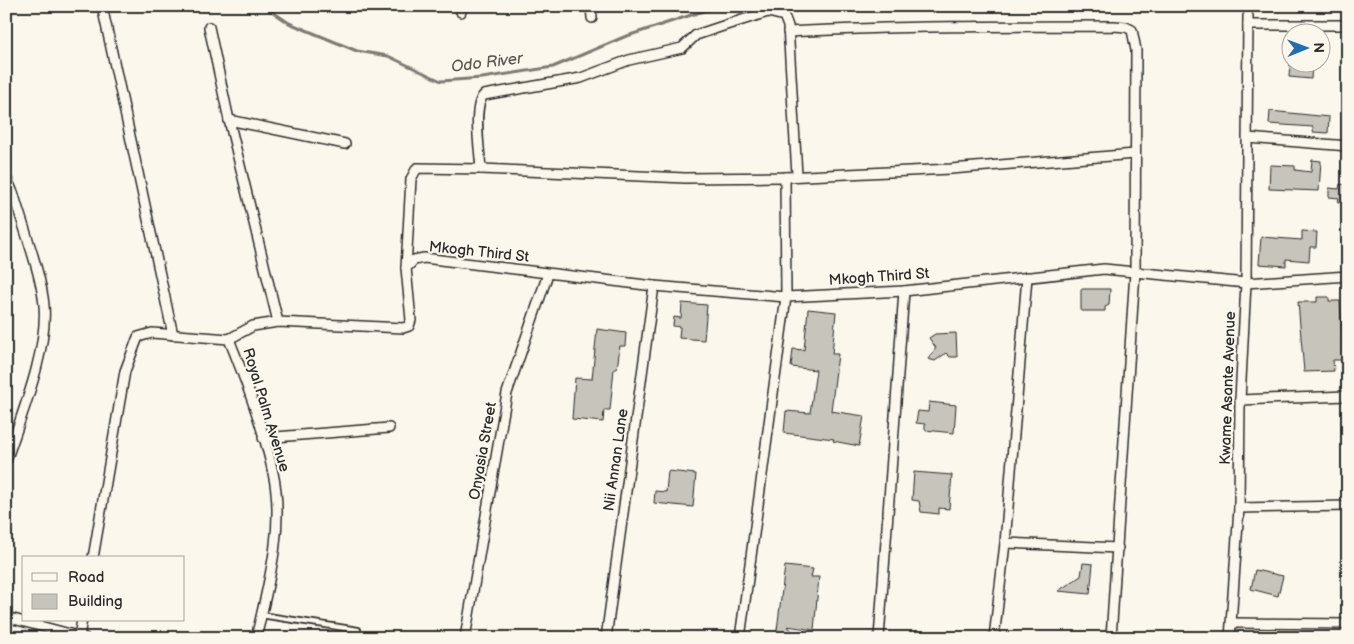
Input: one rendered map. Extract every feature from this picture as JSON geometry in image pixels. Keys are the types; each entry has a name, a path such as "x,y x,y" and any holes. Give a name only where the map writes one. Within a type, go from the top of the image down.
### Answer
{"street":[{"path":"102,6 173,335"},
{"path":"592,6 592,18"},
{"path":"482,169 478,113 480,101 484,95 581,78 629,60 682,48 696,35 768,12 784,16 788,32 797,176"},
{"name":"Kwame Asante Avenue","path":"1230,638 1238,508 1240,400 1246,283 1248,21 1348,25"},
{"path":"209,27 229,120 278,322"},
{"path":"788,32 882,27 1126,27 1132,30 1136,50 1135,272 1111,638"},
{"path":"229,120 345,144"},
{"path":"1248,138 1348,146"},
{"path":"93,556 125,371 138,337 152,334 229,340 253,326 278,322 403,328 409,326 411,320 406,268 412,172 416,168 431,167 685,178 797,176 951,169 1135,154"},
{"path":"740,638 786,297 785,176"},
{"path":"6,178 14,194 44,306 44,325 34,377 6,461"},
{"name":"Mkogh Third St","path":"406,268 414,260 424,258 654,286 786,297 904,291 1104,269 1246,283 1348,276"},
{"name":"Onyasia Street","path":"465,638 507,393 548,274"},
{"path":"994,638 1005,543 1027,277"},
{"name":"Nii Annan Lane","path":"606,638 654,286"},
{"path":"879,638 904,291"},
{"name":"Royal Palm Avenue","path":"229,340 247,384 274,474 275,544 256,638"},
{"path":"1240,400 1348,396"},
{"path":"263,438 389,428"},
{"path":"1238,508 1348,506"},
{"path":"1005,543 1118,548"},
{"path":"6,617 22,621"},
{"path":"25,622 82,637 82,622"},
{"path":"1232,624 1348,624"}],"lane":[{"path":"261,615 358,630"}],"building":[{"path":"1289,72 1311,72 1311,79 1289,77"},
{"path":"1270,111 1329,117 1328,133 1313,132 1313,127 1269,124"},
{"path":"1312,160 1321,161 1319,191 1269,189 1270,165 1295,166 1295,170 1311,172"},
{"path":"1340,184 1348,185 1348,203 1338,202 1339,198 1329,197 1329,188 1339,189"},
{"path":"1302,231 1317,232 1316,247 1310,247 1309,261 1286,259 1286,266 1259,264 1261,237 1302,240"},
{"path":"1081,289 1110,289 1109,305 1105,307 1105,311 1081,311"},
{"path":"1317,297 1329,297 1329,301 1340,301 1344,360 1333,360 1334,371 1304,372 1298,302 1317,302"},
{"path":"682,303 707,305 704,340 679,338 680,327 673,326 674,317 681,318"},
{"path":"808,309 836,312 832,354 838,354 831,411 864,416 859,446 833,441 834,439 784,433 786,411 810,413 816,370 791,367 793,349 804,350"},
{"path":"597,329 626,333 625,346 620,346 617,369 614,369 610,410 604,410 603,422 572,419 575,378 592,379"},
{"path":"956,333 957,357 950,357 946,353 935,361 928,359 936,348 929,338 935,334"},
{"path":"929,402 956,405 954,433 925,430 925,424 916,423 918,411 928,412"},
{"path":"668,471 696,474 693,507 654,503 655,491 666,492"},
{"path":"914,472 952,475 949,509 939,508 939,514 921,512 919,501 912,500"},
{"path":"1083,563 1093,564 1090,594 1058,591 1081,576"},
{"path":"785,566 813,569 811,577 819,577 814,630 787,626 801,638 776,638"},
{"path":"1255,570 1283,576 1278,596 1251,589"}],"waterway":[{"name":"Odo River","path":"264,6 289,23 357,51 388,56 441,81 482,78 553,67 624,37 719,6"}]}
